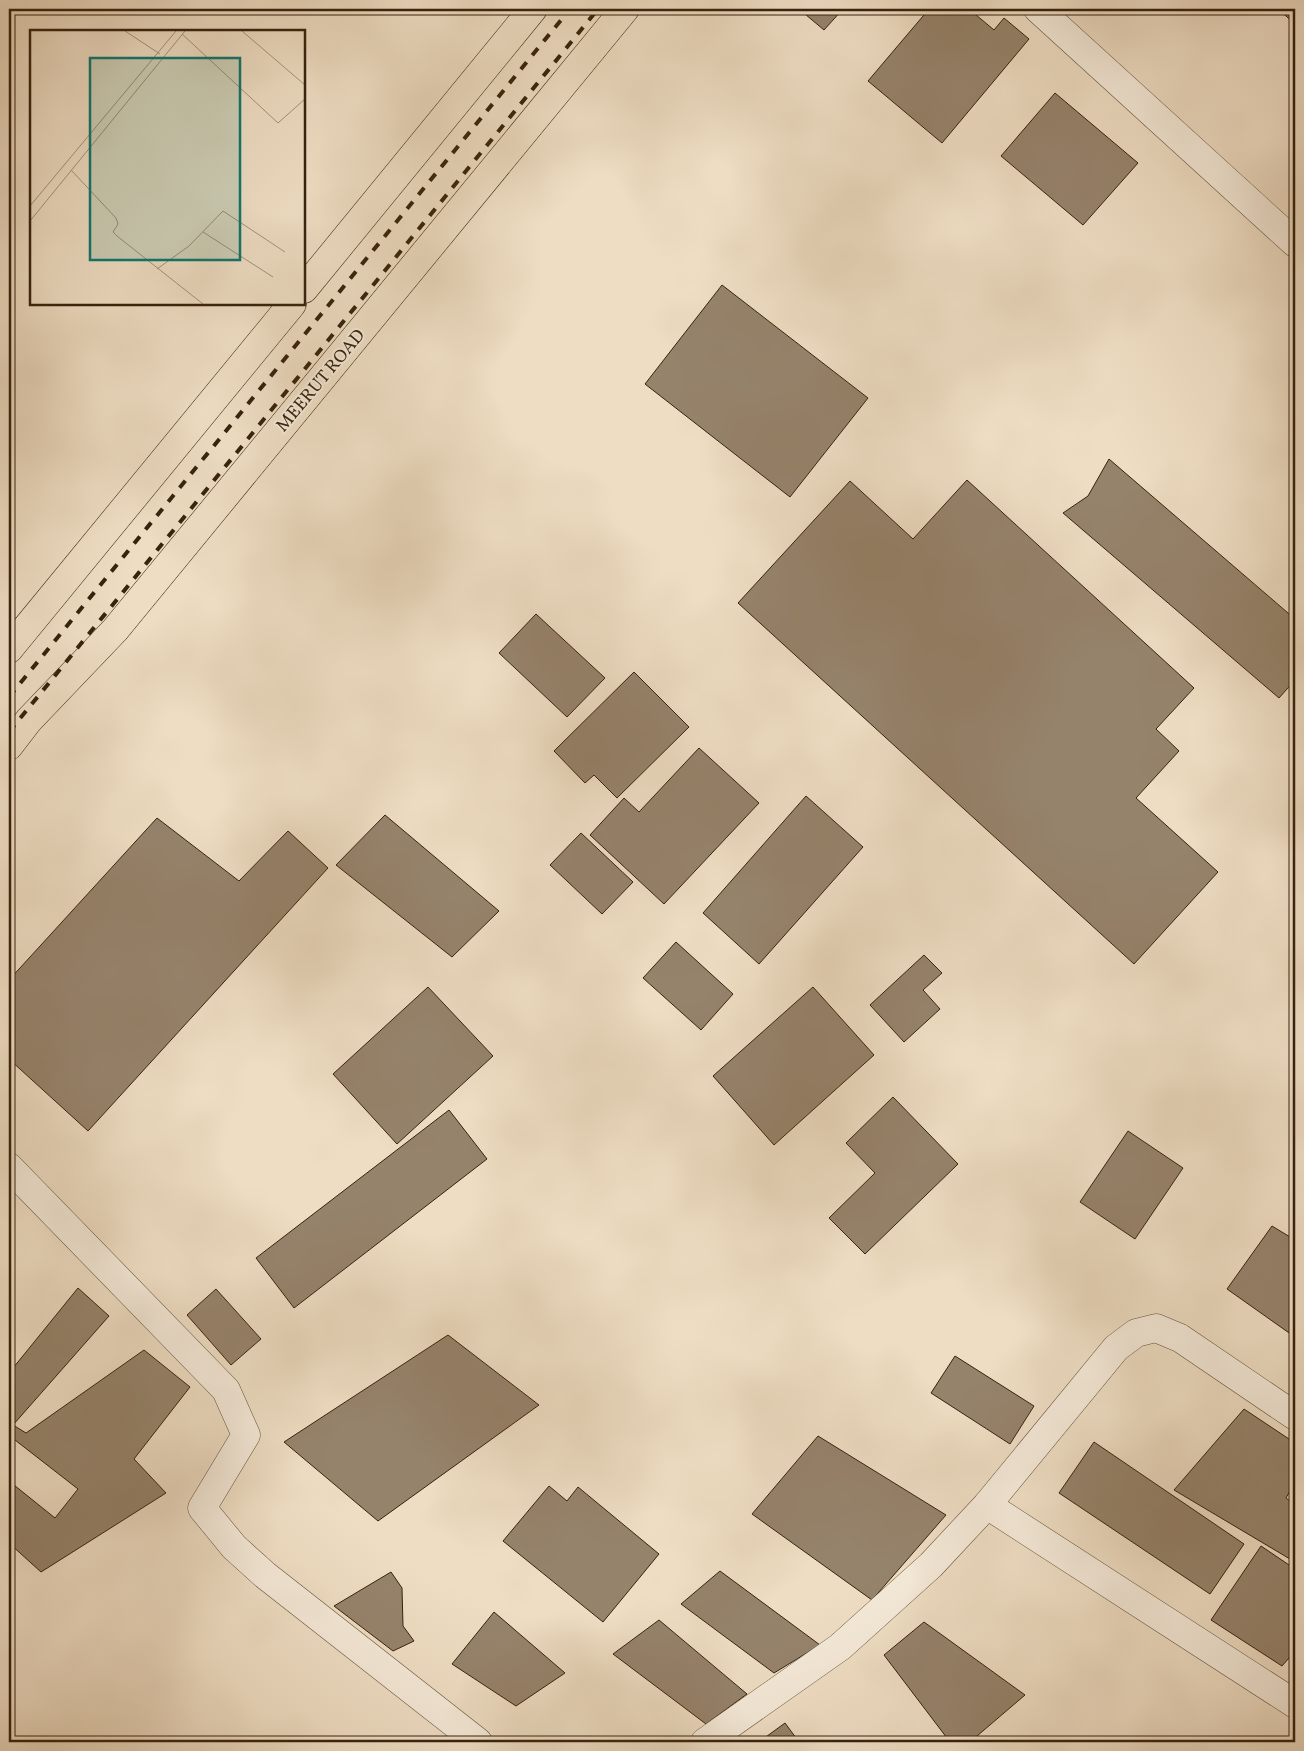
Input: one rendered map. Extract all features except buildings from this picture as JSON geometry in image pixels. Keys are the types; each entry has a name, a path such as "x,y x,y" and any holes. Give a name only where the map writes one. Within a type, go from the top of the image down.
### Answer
{"highway":[{"path":"305,288 533,9"},
{"name":"MEERUT ROAD","path":"9,746 29,720 121,622 625,9"},
{"path":"9,649 291,305"}],"street":[{"path":"1038,9 1295,243"},
{"path":"9,1167 226,1390 246,1435 202,1508 234,1547 265,1575 478,1742"},
{"path":"706,1742 860,1631 931,1565 987,1506 1116,1348 1136,1334 1156,1328 1180,1338 1295,1416"},
{"path":"987,1506 1295,1704"}],"railway":[{"path":"9,697 570,9"},
{"path":"9,732 598,9"}]}
